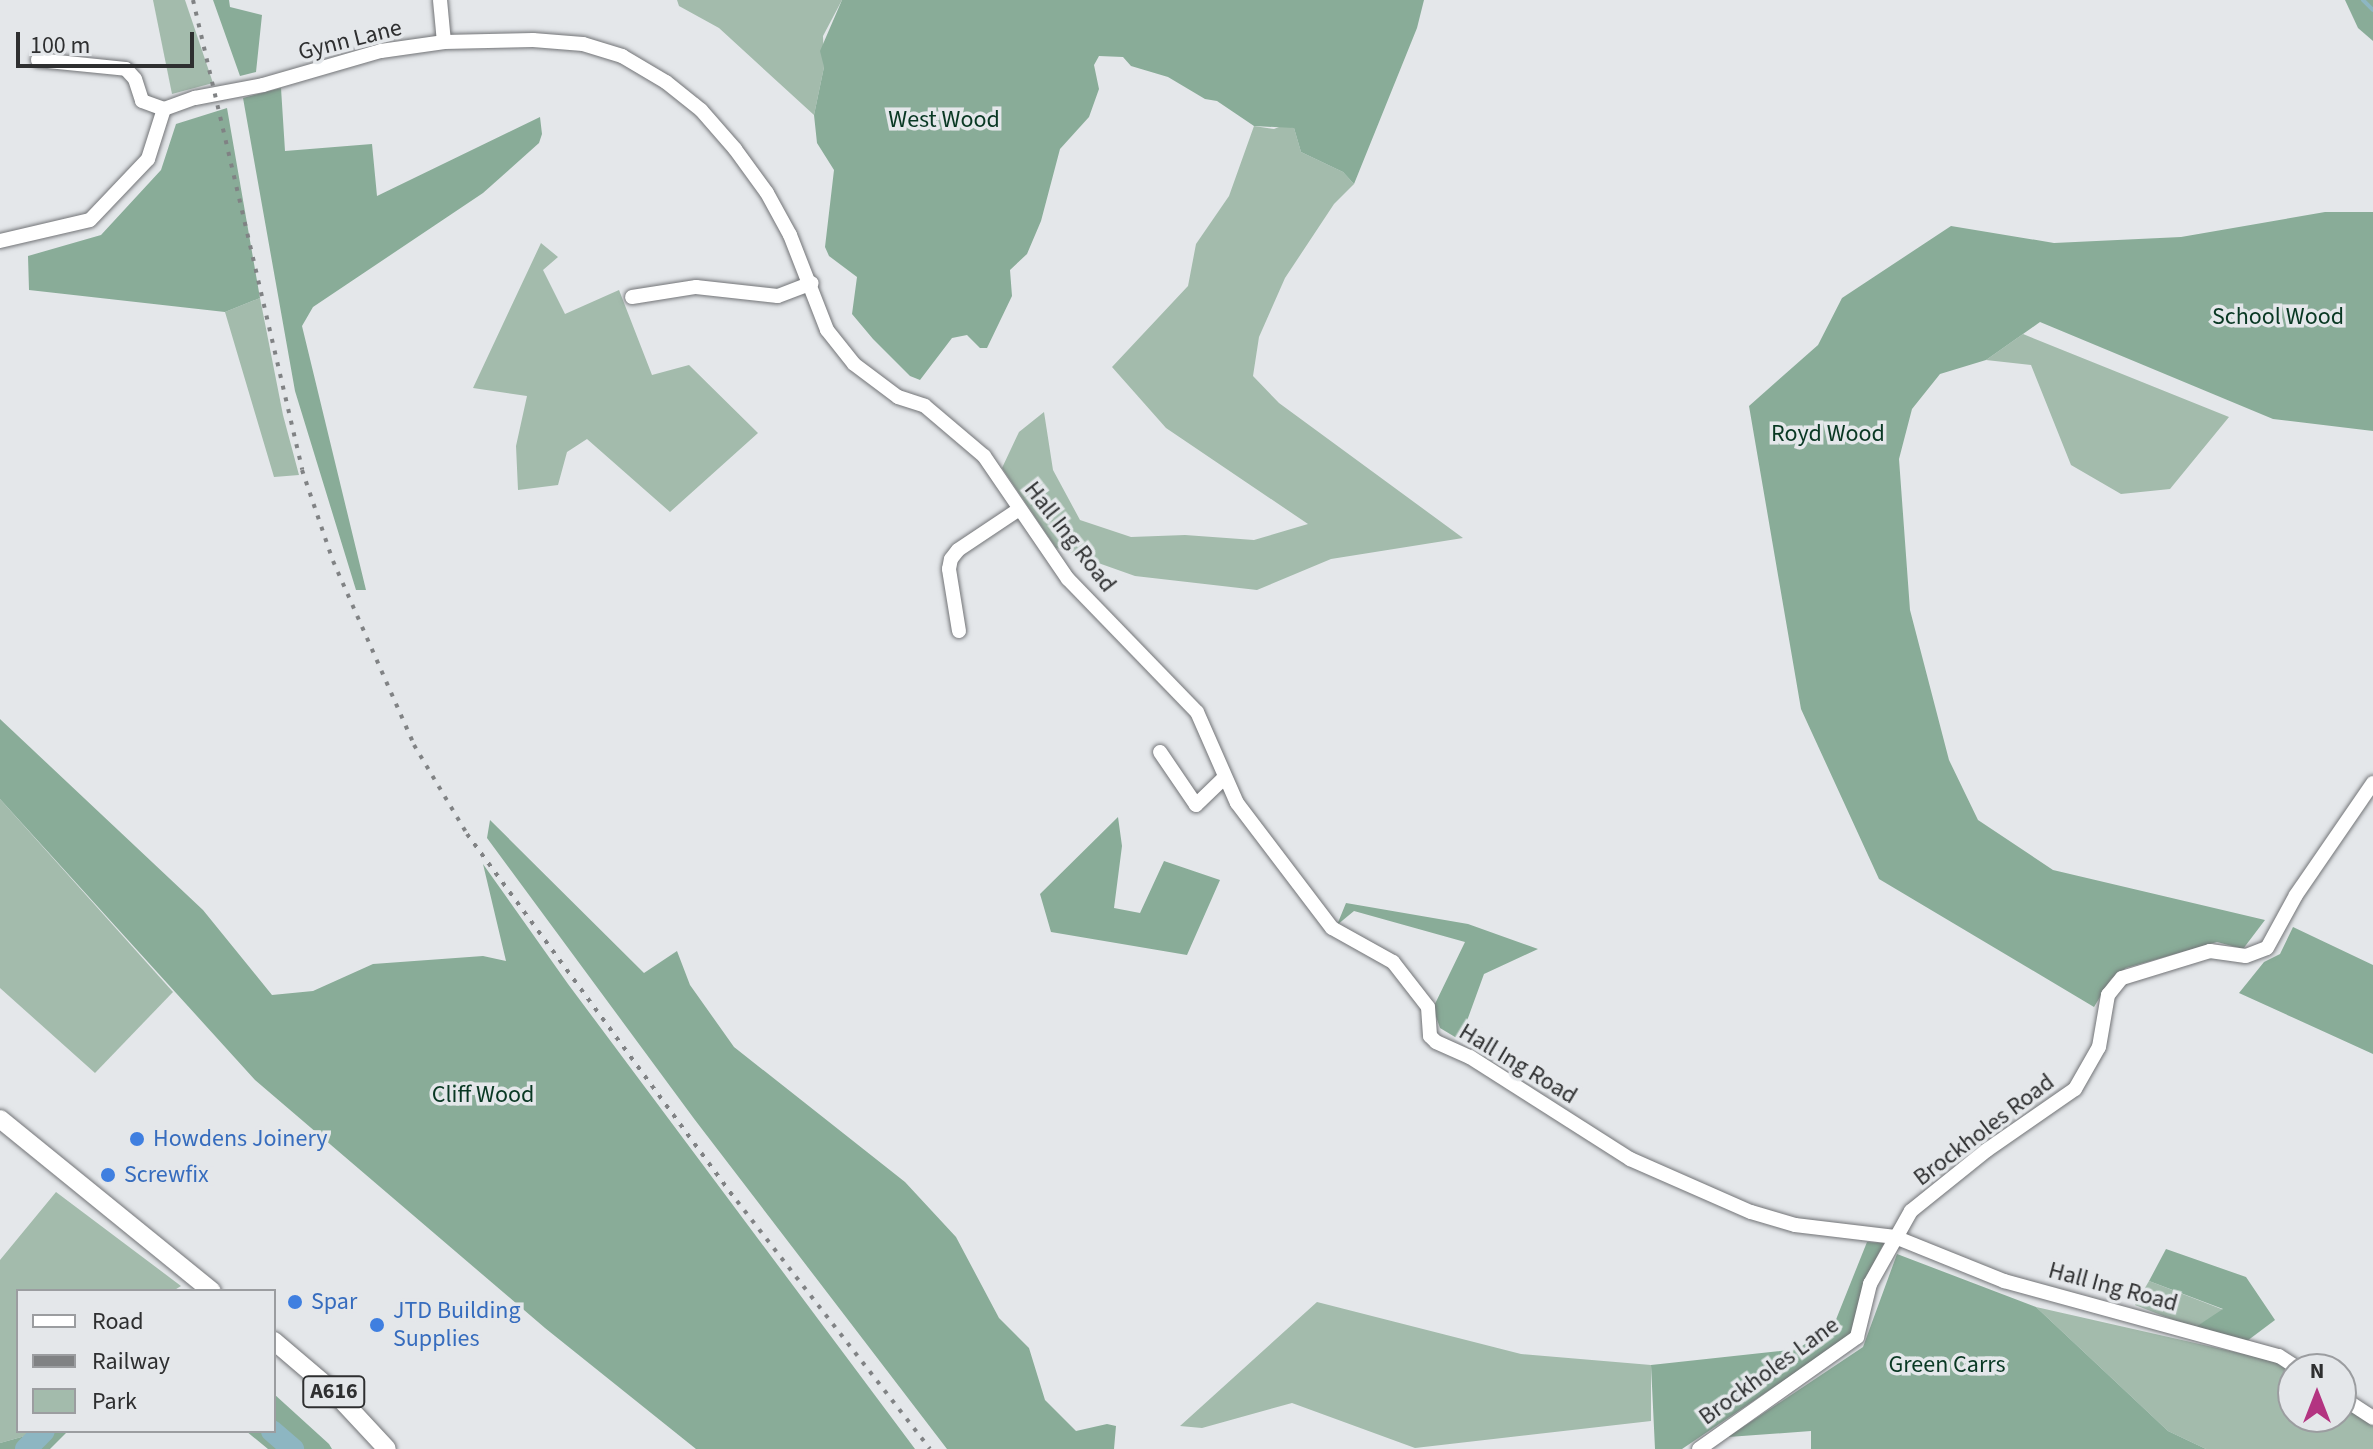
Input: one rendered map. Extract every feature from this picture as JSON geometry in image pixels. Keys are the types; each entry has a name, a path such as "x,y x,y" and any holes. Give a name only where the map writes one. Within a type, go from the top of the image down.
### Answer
{"main road":[{"path":"0,1119 210,1289"},
{"name":"A616","path":"276,1343 335,1393 387,1449"}],"street":[{"path":"440,0 444,42"},
{"name":"Gynn Lane","path":"164,109 195,98 263,85 381,51 444,42 533,40 583,44 622,56 666,82 701,110 767,193 812,283"},
{"path":"0,241 90,220 148,159 164,109 142,101 135,79 126,69 38,60"},
{"path":"632,297 696,287 778,296 812,283"},
{"name":"Hall Ing Road","path":"812,283 827,330 854,364 898,397 925,406 984,456 1068,579 1197,712 1237,803 1332,928 1393,962 1428,1007 1430,1036 1436,1042 1470,1057 1630,1159 1751,1212 1795,1225 1895,1237 2004,1281 2277,1355"},
{"path":"959,631 949,569 951,559 958,550 1018,510"},
{"path":"1160,752 1196,805 1224,778"},
{"name":"Brockholes Road","path":"1895,1237 1911,1211 2082,1081 2099,1047 2108,995 2122,978 2210,951 2246,956 2267,948 2296,895 2373,783"},
{"name":"Brockholes Lane","path":"1699,1449 1857,1337 1870,1284 1895,1237"}],"green space":[{"path":"153,0 185,0 213,83 172,94"},
{"path":"213,0 229,0 230,7 262,15 256,72 240,76"},
{"path":"677,0 842,0 823,36 824,67 814,115 719,28 679,6"},
{"name":"West Wood","path":"842,0 1424,0 1417,28 1354,184 1343,172 1301,152 1294,128 1254,126 1217,101 1205,99 1168,77 1131,66 1123,57 1099,56 1094,65 1099,89 1089,117 1060,149 1041,221 1027,254 1010,270 1012,296 987,348 980,348 967,335 952,338 920,380 910,376 852,314 857,277 829,256 825,247 834,170 817,143 814,115 824,67 820,51"},
{"path":"2345,0 2373,0 2373,41 2358,28"},
{"path":"281,88 285,151 372,144 377,196 540,117 542,134 539,143 483,193 313,307 302,326 366,590 356,590 295,391 243,98"},
{"path":"227,108 260,298 225,312 29,290 28,256 101,235 161,170 176,124"},
{"path":"1284,125 1294,128 1301,152 1343,172 1354,184 1334,204 1285,278 1259,337 1253,376 1279,403 1463,538 1331,559 1257,590 1135,576 1056,548 1002,468 1019,432 1044,412 1053,470 1080,520 1131,537 1185,535 1254,540 1308,524 1166,428 1112,367 1188,286 1196,244 1229,196 1254,126 1274,129"},
{"name":"Royd Wood","path":"2325,212 2373,212 2373,431 2273,419 2040,322 1986,360 1940,374 1912,409 1899,459 1910,610 1949,760 1978,820 2053,870 2265,920 2243,949 2217,942 2126,968 2111,979 2094,1007 1879,879 1801,709 1749,406 1818,345 1842,298 1951,226 2054,243 2181,237"},
{"path":"541,243 558,257 543,270 565,314 619,290 652,375 689,365 758,433 670,512 587,439 567,452 558,485 518,490 516,446 527,396 473,388"},
{"path":"260,298 283,415 299,475 274,477 225,312"},
{"path":"2023,334 2229,417 2170,489 2121,494 2071,465 2031,365 1986,360"},
{"name":"Cliff Wood","path":"0,719 203,910 272,995 313,991 373,964 483,956 506,961 483,864 568,984 915,1449 696,1449 545,1328 255,1080 0,799"},
{"path":"0,799 173,992 95,1073 0,988"},
{"path":"1118,817 1122,846 1114,908 1140,913 1164,861 1220,880 1187,955 1051,932 1040,894"},
{"path":"490,820 644,973 677,951 690,985 734,1047 905,1182 956,1237 999,1318 1029,1348 1045,1400 1076,1431 1107,1424 1116,1426 1114,1449 947,1449 695,1120 487,838"},
{"path":"1346,903 1468,924 1538,949 1484,974 1460,1040 1440,1028 1433,1008 1465,942 1354,911 1337,925"},
{"path":"2293,927 2373,965 2373,1054 2239,993 2264,962 2280,954"},
{"path":"56,1192 181,1286 176,1289 16,1289 16,1433 27,1433 0,1443 0,1260"},
{"path":"1867,1242 1884,1243 1867,1276 1853,1334 1682,1449 1655,1449 1651,1365 1798,1349 1835,1322"},
{"path":"2166,1249 2246,1277 2275,1320 2247,1341 2194,1328 2223,1309 2149,1281"},
{"name":"Green Carrs","path":"1897,1254 2036,1307 2168,1431 2206,1449 1811,1449 1811,1431 1728,1437 1863,1347"},
{"path":"2149,1281 2224,1310 2194,1328 2135,1305"},
{"path":"1317,1302 1521,1354 1651,1365 1651,1421 1415,1448 1292,1403 1202,1428 1180,1426"},
{"path":"2036,1307 2277,1362 2277,1433 2357,1433 2357,1415 2373,1426 2373,1449 2206,1449 2168,1431"},
{"path":"276,1396 332,1449 268,1449 248,1433 276,1433"},
{"path":"27,1433 66,1433 50,1449 0,1449 0,1443"}],"waterway":[{"path":"2363,0 2373,10"},
{"path":"26,1449 42,1433"},
{"path":"274,1433 293,1449"}],"railway":[{"path":"193,0 302,470 333,561 414,745 467,834 737,1201 930,1449"}],"place":[{"name":"Howdens Joinery","path":"137,1139"},
{"name":"Screwfix","path":"108,1175"},
{"name":"Spar","path":"295,1302"},
{"name":"JTD Building Supplies","path":"377,1325"}],"park label":[{"name":"School Wood","path":"2278,317"}]}
